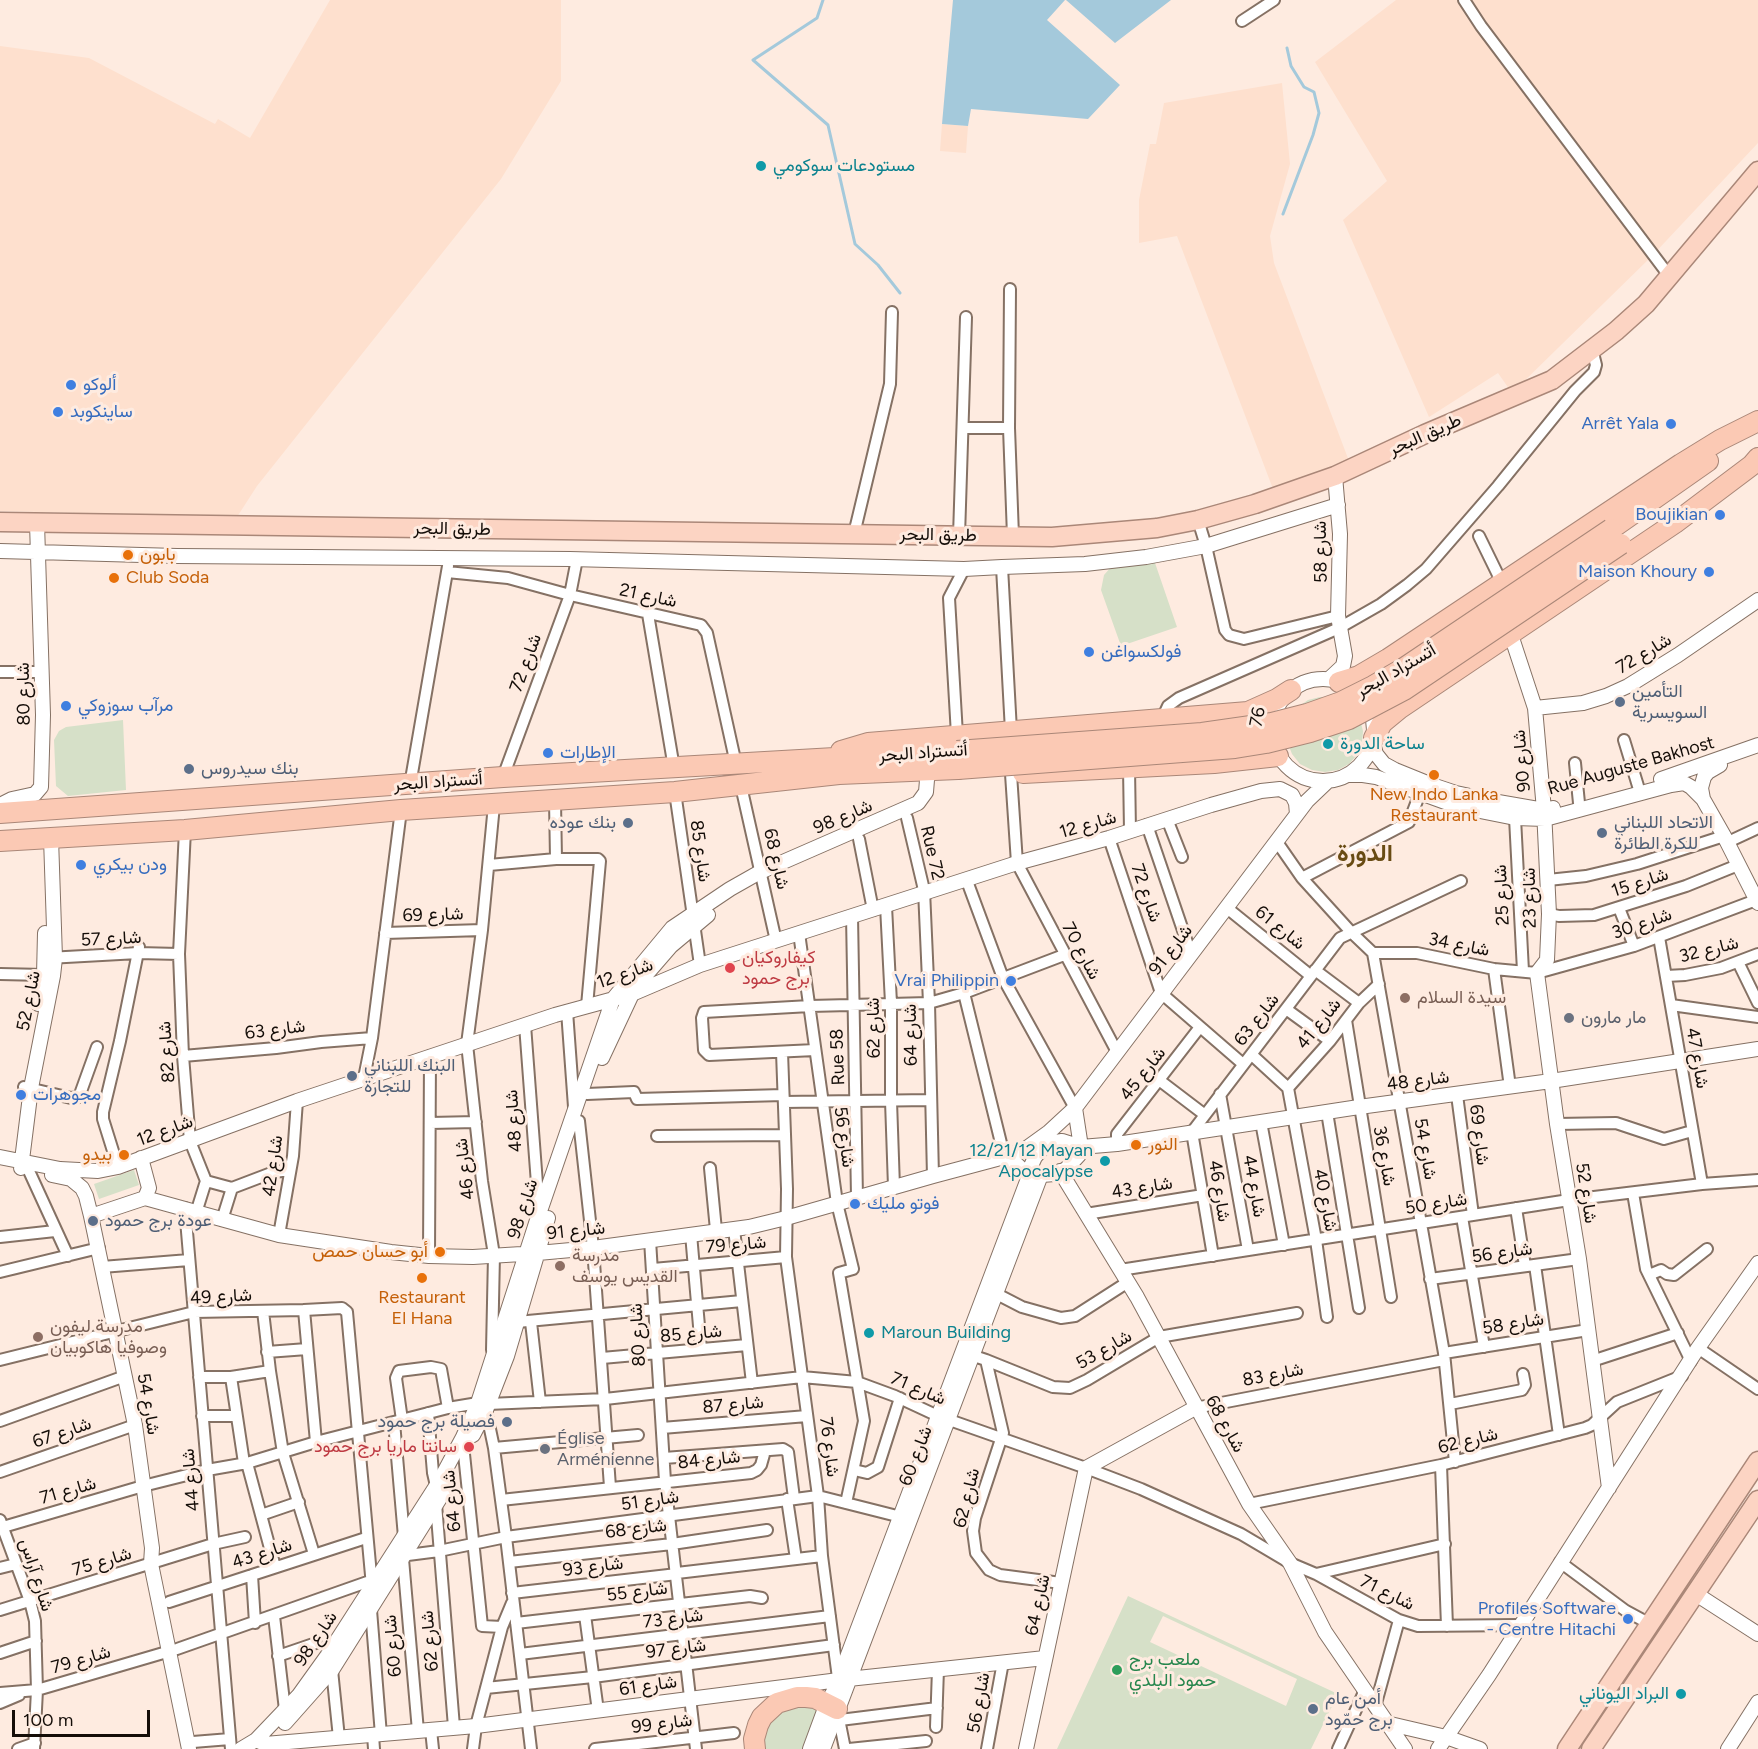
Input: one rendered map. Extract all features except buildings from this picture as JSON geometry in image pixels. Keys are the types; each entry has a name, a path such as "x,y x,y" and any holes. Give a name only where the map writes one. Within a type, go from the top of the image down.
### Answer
{"highway":[{"name":"طريق البحر","path":"0,522 1052,537 1157,528 1198,520 1255,504 1335,476 1425,434 1552,380 1592,350 1646,303 1758,171"},
{"name":"أتستراد البحر","path":"1616,536 1758,422"},
{"path":"1334,680 1359,676 1388,659 1681,464 1720,440 1758,422"},
{"name":"أتستراد البحر","path":"0,813 503,777 957,752 1202,733 1272,723 1307,714 1357,694 1404,668 1758,450"},
{"path":"1373,741 1387,719 1411,701 1675,523 1752,465 1758,458"},
{"path":"1388,659 1383,672 1384,685 1398,699 1411,701"},
{"path":"957,752 1011,731 1248,712 1269,704 1292,690"},
{"name":"أتستراد البحر","path":"0,841 185,830 401,810 555,801 741,786 839,774 957,752"},
{"path":"839,774 872,783 1282,761"},
{"path":"1567,1749 1756,1464"},
{"path":"1591,1749 1758,1500"},
{"path":"1696,1594 1693,1586 1694,1580 1721,1534 1724,1514"},
{"path":"755,1749 754,1739 758,1725 762,1717 777,1703 806,1696 834,1711"}],"street":[{"path":"1242,21 1274,0"},
{"path":"1464,0 1494,44 1670,277"},
{"path":"1010,289 1009,428 1013,536"},
{"path":"854,534 890,384 892,312"},
{"path":"959,536 966,317"},
{"path":"1162,719 1168,706 1179,698 1338,622 1381,604 1426,568 1498,486 1575,391 1594,372 1596,365 1592,350"},
{"path":"963,428 1009,428"},
{"name":"شارع 58","path":"1334,680 1343,666 1345,656 1338,622 1340,534 1335,476"},
{"path":"0,551 449,565 577,560 1002,567 1085,564 1146,557 1206,546 1338,505"},
{"path":"1198,520 1225,630 1229,635 1244,639 1338,622"},
{"name":"شارع 80","path":"0,805 12,799 35,794 41,786 43,726 36,553 37,523"},
{"path":"1479,536 1502,583"},
{"name":"شارع 72","path":"503,777 570,595 577,560"},
{"path":"410,785 449,565"},
{"name":"شارع 21","path":"449,565 701,625 707,633 736,764"},
{"path":"1002,567 1011,731"},
{"path":"957,752 949,598 964,568"},
{"name":"شارع 72","path":"1535,708 1583,704 1628,686 1758,600"},
{"path":"648,614 674,768"},
{"name":"شارع 90","path":"1511,635 1535,708 1545,815"},
{"path":"0,672 42,672"},
{"path":"1261,791 1277,780 1282,761 1306,779 1328,781 1348,775 1364,761 1373,741 1372,714 1367,704 1350,687 1334,680 1316,679 1292,690"},
{"name":"76","path":"1282,761 1273,745 1272,720 1279,704 1292,690"},
{"path":"1624,740 1638,786"},
{"name":"Rue Auguste Bakhost","path":"1373,741 1376,754 1384,764 1395,770 1478,798 1545,815 1758,745"},
{"name":"Rue Auguste Bakhost","path":"1703,799 1701,788 1708,772 1739,752"},
{"path":"1575,763 1580,803"},
{"path":"1129,768 1130,831"},
{"path":"1011,774 1017,863"},
{"name":"Rue Auguste Bakhost","path":"1348,775 1369,776 1464,807 1515,818 1545,815 1679,783 1691,787 1703,799"},
{"name":"شارع 98","path":"409,1539 436,1504 464,1454 507,1356 533,1254 539,1214 577,1115 632,994 693,920 730,889 889,821 907,818 925,809 935,793 930,780"},
{"name":"شارع 98","path":"761,876 859,839 918,803 926,792 930,780"},
{"name":"شارع 91","path":"145,1198 279,1235 429,1256 473,1257 593,1248 734,1229 786,1218 1008,1156 1024,1150 1049,1132 1075,1108 1297,814 1312,795 1328,781"},
{"name":"شارع 68","path":"741,786 776,941"},
{"path":"1261,791 1276,788 1289,792 1296,803 1297,814"},
{"name":"شارع 12","path":"0,1166 98,1171 118,1167 364,1078 567,1011 632,994 700,965 924,895 1017,863 1109,838 1261,791"},
{"name":"شارع 85","path":"675,792 693,920"},
{"path":"1302,878 1409,822 1420,793"},
{"path":"1703,799 1757,902"},
{"path":"555,801 556,860"},
{"path":"467,1044 482,930 494,805"},
{"path":"364,1078 372,1038 401,810"},
{"name":"شارع 23","path":"1530,972 1547,960 1549,914 1545,815"},
{"name":"Rue 72","path":"907,818 924,895"},
{"name":"شارع 25","path":"1515,818 1530,972"},
{"path":"1167,819 1182,857"},
{"path":"1147,825 1191,954"},
{"path":"1548,880 1586,876 1637,864 1758,828"},
{"name":"شارع 82","path":"185,830 179,952 182,1040 190,1141 206,1181"},
{"name":"شارع 52","path":"27,1088 54,976 50,955 47,838"},
{"name":"شارع 72","path":"1109,838 1161,993"},
{"path":"859,839 880,908"},
{"path":"1276,842 1302,878 1373,954"},
{"path":"489,865 598,859 601,865 587,1006"},
{"name":"شارع 70","path":"1017,863 1117,1052"},
{"name":"شارع 15","path":"1549,914 1594,915 1686,886 1738,865"},
{"path":"963,993 1001,1143 1008,1156 1035,1176 1060,1171 1074,1161 1081,1147 1075,1108 1003,978 967,881"},
{"name":"شارع 63","path":"1192,1132 1340,938 1461,881"},
{"name":"شارع 64","path":"924,895 933,1176"},
{"name":"شارع 30","path":"1530,972 1634,946 1757,902"},
{"name":"شارع 62","path":"880,908 891,1004 894,1187"},
{"name":"شارع 61","path":"1227,908 1313,973 1359,1003"},
{"path":"1619,908 1634,946"},
{"name":"Rue 58","path":"852,916 857,1197"},
{"path":"693,920 700,965"},
{"name":"شارع 98","path":"241,1749 260,1744 306,1702 332,1670 371,1610 463,1437 484,1406 491,1362 533,1254 613,999 667,933 693,920"},
{"name":"شارع 69","path":"385,933 482,930"},
{"name":"شارع 56","path":"800,933 837,1203 853,1269 839,1273 856,1382"},
{"name":"شارع 47","path":"1659,937 1702,1184"},
{"path":"118,1167 103,1119 103,1112 138,950"},
{"name":"شارع 57","path":"50,955 138,950 179,952"},
{"name":"شارع 34","path":"1373,954 1417,953 1494,969 1530,972"},
{"name":"شارع 54","path":"1373,954 1444,1357 1455,1462"},
{"name":"شارع 32","path":"1666,976 1703,972 1758,954"},
{"name":"شارع 52","path":"20,1166 27,1088 44,975 50,955"},
{"path":"815,1050 709,1055 704,1050 702,1018 704,1012 853,1004 929,1003 963,993 1064,955"},
{"path":"1738,962 1758,1003"},
{"path":"1494,969 1510,1087"},
{"name":"شارع 52","path":"1530,972 1551,1081 1579,1259 1609,1488"},
{"path":"0,974 44,975"},
{"name":"شارع 41","path":"1288,1088 1330,1041 1359,1003 1379,984"},
{"path":"1161,993 1243,1064"},
{"path":"1671,1005 1758,1017"},
{"path":"1286,1009 1330,1041"},
{"path":"567,1011 593,1248 610,1487"},
{"name":"شارع 36","path":"1346,1020 1391,1297"},
{"name":"شارع 48","path":"525,1025 539,1214"},
{"name":"شارع 45","path":"1117,1144 1117,1134 1200,1027"},
{"name":"شارع 63","path":"183,1056 372,1038"},
{"name":"شارع 46","path":"467,1044 482,1181 494,1255 491,1362"},
{"path":"27,1088 70,1098 80,1097 97,1047"},
{"name":"شارع 48","path":"1035,1176 1035,1157 1050,1143 1062,1141 1081,1147 1117,1144 1758,1049"},
{"name":"شارع 76","path":"782,1052 786,1257 818,1496 822,1556 834,1646 845,1679"},
{"path":"1252,1055 1288,1088"},
{"name":"شارع 46","path":"429,1256 430,1056"},
{"path":"1160,1080 1205,1115"},
{"name":"شارع 40","path":"1288,1088 1316,1240 1327,1317"},
{"path":"587,1094 634,1092 637,1099 783,1099 823,1102 930,1100"},
{"path":"1220,1094 1227,1128"},
{"name":"شارع 69","path":"1457,1095 1472,1274 1484,1347"},
{"name":"شارع 42","path":"279,1235 293,1156 297,1101"},
{"path":"1327,1112 1359,1308"},
{"path":"430,1123 476,1122"},
{"path":"1261,1122 1284,1245"},
{"path":"1557,1124 1616,1123 1664,1139 1692,1131"},
{"name":"شارع 44","path":"1227,1128 1248,1250"},
{"name":"شارع 46","path":"1192,1132 1213,1256"},
{"path":"657,1136 785,1135"},
{"name":"شارع 12","path":"0,1157 20,1166 71,1179 82,1188 86,1196"},
{"path":"92,1216 145,1198 149,1188 141,1158"},
{"path":"20,1166 68,1256"},
{"path":"710,1168 716,1230"},
{"path":"190,1210 206,1181 232,1188 274,1172 290,1170"},
{"path":"86,1196 92,1179 98,1171"},
{"name":"شارع 68","path":"1060,1171 1128,1282 1249,1504 1290,1563 1325,1632 1405,1749"},
{"name":"شارع 60","path":"823,1749 845,1679 944,1418 974,1356 991,1292 1035,1176"},
{"name":"شارع 50","path":"1120,1270 1569,1200 1702,1184 1758,1180"},
{"path":"222,1220 232,1188"},
{"path":"1634,1193 1649,1275 1691,1361"},
{"name":"شارع 43","path":"1086,1214 1203,1195"},
{"name":"شارع 54","path":"86,1196 117,1332 135,1425 152,1548 192,1747"},
{"path":"1516,1208 1545,1337 1559,1435"},
{"name":"شارع 44","path":"190,1210 189,1260 231,1744"},
{"path":"734,1229 752,1383"},
{"path":"0,1238 55,1231"},
{"path":"691,1234 701,1349"},
{"name":"شارع 80","path":"650,1240 665,1481 690,1699"},
{"path":"0,1272 99,1248"},
{"path":"1649,1275 1661,1269 1667,1274 1674,1275 1707,1250"},
{"name":"شارع 79","path":"652,1269 786,1257"},
{"name":"شارع 56","path":"1430,1279 1579,1259"},
{"path":"102,1267 189,1260"},
{"path":"1442,1743 1682,1376 1698,1348 1758,1263"},
{"path":"991,1292 1022,1307 1061,1318 1074,1316 1128,1282"},
{"path":"517,1322 742,1300"},
{"name":"شارع 49","path":"0,1360 194,1312 342,1308 347,1312 357,1431"},
{"path":"304,1310 316,1442"},
{"path":"263,1311 283,1453 314,1554"},
{"path":"1159,1337 1297,1313"},
{"path":"531,1322 540,1402"},
{"name":"شارع 58","path":"1444,1357 1484,1347 1588,1330"},
{"path":"1592,1361 1678,1333"},
{"name":"شارع 53","path":"974,1356 1053,1387 1070,1388 1088,1380 1159,1337"},
{"name":"شارع 85","path":"602,1358 747,1345"},
{"path":"1698,1348 1758,1389"},
{"path":"267,1352 307,1349"},
{"name":"شارع 62","path":"974,1356 991,1384 1002,1424 1002,1438 975,1518 973,1531 976,1553 989,1570 1000,1575 1061,1583"},
{"name":"شارع 83","path":"1086,1468 1195,1408 1444,1357"},
{"path":"409,1539 398,1421 396,1378 399,1371 431,1367 441,1369 448,1408"},
{"path":"199,1377 231,1377 270,1371"},
{"path":"1450,1404 1522,1390 1525,1385 1523,1374"},
{"path":"0,1420 125,1376"},
{"name":"شارع 62","path":"1249,1504 1442,1465 1585,1428 1617,1402 1682,1376"},
{"path":"231,1377 246,1463 275,1567"},
{"name":"شارع 71","path":"1,1523 207,1470 246,1463 316,1442 448,1408 605,1399 802,1377 856,1382 900,1398 944,1418 1141,1489 1241,1534 1290,1563 1316,1574 1399,1620 1418,1626 1520,1625"},
{"path":"846,1503 864,1422 856,1382"},
{"path":"854,1470 867,1473 878,1467 900,1398"},
{"path":"484,1406 494,1448 531,1749"},
{"path":"428,1413 436,1486"},
{"path":"202,1416 236,1416"},
{"name":"شارع 87","path":"662,1428 807,1416"},
{"name":"شارع 67","path":"0,1472 135,1425"},
{"path":"174,1650 371,1584 357,1431"},
{"path":"494,1448 638,1435"},
{"path":"664,1458 783,1449 788,1452 796,1559"},
{"name":"شارع 84","path":"501,1500 751,1473 757,1470 765,1451"},
{"name":"شارع 64","path":"464,1454 482,1626 502,1628"},
{"path":"1442,1465 1447,1626"},
{"name":"شارع 64","path":"1026,1749 1086,1468"},
{"name":"شارع 51","path":"400,1557 475,1545 506,1537 818,1496 906,1518"},
{"path":"261,1515 299,1502"},
{"name":"شارع 62","path":"436,1504 454,1727"},
{"name":"شارع آراس","path":"1,1523 30,1601 36,1641 34,1746"},
{"name":"شارع 68","path":"509,1562 672,1544 767,1530"},
{"name":"شارع 75","path":"0,1610 213,1544 245,1537"},
{"name":"شارع 43","path":"169,1602 366,1538"},
{"name":"شارع 71","path":"1316,1574 1445,1544"},
{"name":"شارع 93","path":"513,1597 677,1573 822,1556"},
{"name":"شارع 98","path":"260,1744 327,1656 371,1584 400,1557"},
{"name":"شارع 60","path":"400,1557 425,1730 433,1749"},
{"path":"1560,1562 1626,1611 1650,1624"},
{"name":"شارع 54","path":"155,1563 169,1602 174,1650"},
{"path":"0,1568 16,1564"},
{"path":"252,1575 255,1623"},
{"path":"1696,1594 1758,1634"},
{"name":"شارع 55","path":"516,1623 750,1596 762,1598"},
{"path":"473,1749 476,1726 486,1688 513,1597"},
{"path":"371,1610 376,1740"},
{"path":"585,1615 598,1711"},
{"path":"273,1616 285,1710"},
{"name":"شارع 73","path":"520,1654 830,1616"},
{"path":"1376,1707 1399,1620"},
{"path":"0,1653 36,1641"},
{"path":"278,1656 316,1643"},
{"name":"شارع 97","path":"486,1688 593,1677 834,1646"},
{"name":"شارع 79","path":"0,1693 34,1690 174,1650"},
{"name":"شارع 61","path":"260,1744 339,1738 376,1740 425,1730 528,1720 845,1679 1045,1658"},
{"name":"شارع 56","path":"987,1749 1003,1662"},
{"path":"936,1727 938,1669"},
{"path":"332,1670 339,1738"},
{"path":"0,1703 34,1690"},
{"path":"1338,1749 1365,1690"},
{"path":"690,1699 696,1749"},
{"path":"1728,1749 1753,1721 1758,1702"},
{"path":"926,1741 847,1749 834,1711 937,1708"},
{"name":"شارع 60","path":"810,1749 834,1711"},
{"path":"1386,1723 1442,1743 1480,1749"},
{"name":"شارع 99","path":"595,1749 734,1733"},
{"path":"192,1747 231,1744"},
{"path":"18,1749 34,1746"}],"shaded area":[{"path":"330,0 561,0 561,81 501,179 257,486 237,517 0,511 0,46 89,58 215,124 218,119 250,138"},
{"path":"1396,0 1758,0 1758,143 1651,257 1512,393 1498,373 1429,417 1343,220 1387,181 1315,62"},
{"path":"1282,83 1290,164 1270,236 1274,263 1349,461 1273,489 1177,236 1139,243 1139,200 1150,144 1156,144 1164,103"},
{"path":"942,124 968,126 966,153 940,151"}],"green space":[{"path":"1154,560 1177,627 1121,646 1101,590 1104,575 1112,566"},
{"name":"ساحة الدورة","path":"1332,697 1360,719 1363,731 1362,744 1357,755 1349,764 1338,770 1325,772 1312,770 1300,764 1292,754 1287,741 1298,707 1308,700"},
{"path":"123,720 126,790 68,796 56,786 54,740 59,731 66,727"},
{"path":"134,1170 139,1185 99,1199 94,1184"},
{"path":"1128,1596 1338,1694 1311,1749 1057,1749","holes":["1163,1616 1297,1679 1286,1706 1150,1642"]},
{"path":"809,1704 816,1708 818,1714 804,1749 762,1749 762,1734 778,1712"}],"water":[{"path":"953,0 1065,0 1047,20 1120,85 1088,119 971,109 968,126 942,124"},
{"path":"1066,0 1171,0 1115,43"}],"waterway":[{"path":"823,0 817,18 753,60 828,125 855,244 878,265 900,293"},
{"path":"1283,214 1319,113 1314,92 1304,87 1291,66 1287,48"}],"place":[{"name":"مستودعات سوكومي","path":"761,166"},
{"name":"ألوكو","path":"71,385"},
{"name":"ساينكوبد","path":"58,412"},
{"name":"Arrêt Yala","path":"1671,424"},
{"name":"Boujikian","path":"1720,515"},
{"name":"بابون","path":"128,555"},
{"name":"Maison Khoury","path":"1709,572"},
{"name":"Club Soda","path":"114,578"},
{"name":"فولكسواغن","path":"1089,652"},
{"name":"التأمين السويسرية","path":"1620,702"},
{"name":"مرآب سوزوكي","path":"66,706"},
{"name":"ساحة الدورة","path":"1328,744"},
{"name":"الإطارات","path":"548,753"},
{"name":"بنك سيدروس","path":"189,769"},
{"name":"New Indo Lanka Restaurant","path":"1434,775"},
{"name":"بنك عوده","path":"628,823"},
{"name":"الاتحاد اللبناني للكرة الطائرة","path":"1602,833"},
{"name":"ودن بيكري","path":"81,865"},
{"name":"كيفاروكيان برج حمود","path":"730,968"},
{"name":"Vrai Philippin","path":"1011,981"},
{"name":"سيدة السلام","path":"1405,998"},
{"name":"مار مارون","path":"1569,1018"},
{"name":"البنك اللبناني للتجارة","path":"352,1076"},
{"name":"مجوهرات","path":"21,1095"},
{"name":"النور","path":"1136,1145"},
{"name":"بيدو","path":"124,1155"},
{"name":"12/21/12 Mayan Apocalypse","path":"1105,1161"},
{"name":"فوتو مليك","path":"855,1204"},
{"name":"عودة برج حمود","path":"93,1221"},
{"name":"أبو حسان حمص","path":"440,1252"},
{"name":"مدرسة القديس يوسف","path":"560,1266"},
{"name":"Restaurant El Hana","path":"422,1278"},
{"name":"Maroun Building","path":"869,1333"},
{"name":"مدرسة ليفون وصوفيا هاكوبيان","path":"38,1337"},
{"name":"فصيلة برج حمود","path":"507,1422"},
{"name":"سانتا ماريا برج حمود","path":"469,1447"},
{"name":"Église Arménienne","path":"545,1449"},
{"name":"Profiles Software - Centre Hitachi","path":"1628,1619"},
{"name":"ملعب برج حمود البلدي","path":"1117,1670"},
{"name":"البراد اليوناني","path":"1681,1694"},
{"name":"أمن عام برج حمّود","path":"1313,1709"}],"district":[{"name":"الدورة","path":"1365,854"}]}
